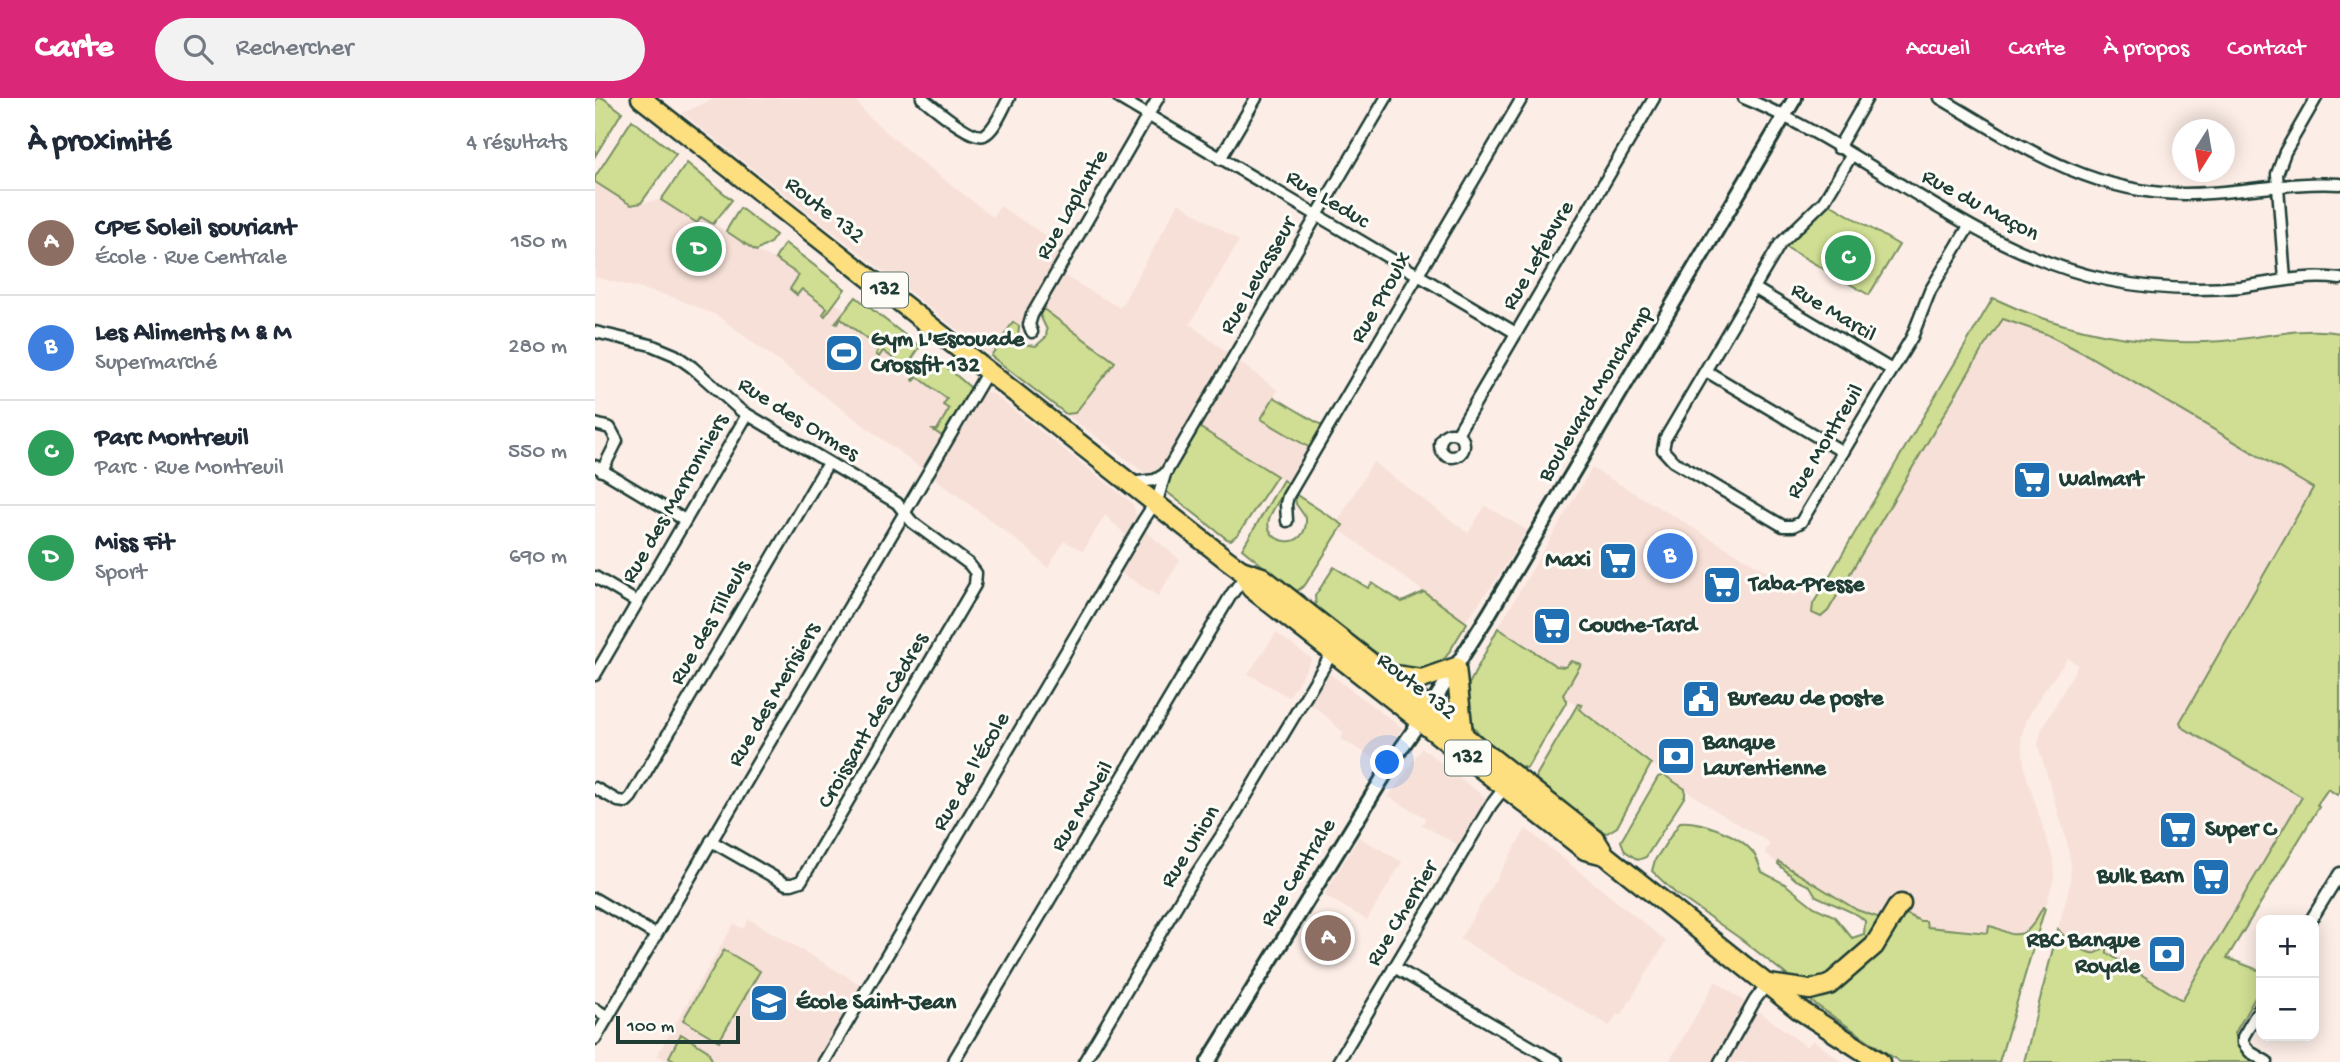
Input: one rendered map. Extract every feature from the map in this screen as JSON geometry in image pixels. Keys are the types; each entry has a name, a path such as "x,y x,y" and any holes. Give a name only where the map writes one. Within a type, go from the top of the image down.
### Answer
{"highway":[{"name":"Route 132","path":"641,98 1244,573 1252,589 1332,653 1424,715 1463,734 1595,839 1605,855 1798,1009 1880,1062"},
{"name":"Route 132","path":"1244,573 1262,577 1386,674 1424,715 1505,787 1585,850 1605,855"},
{"path":"1386,674 1422,679 1457,667 1463,734"},
{"path":"1767,984 1811,990 1829,985 1874,946 1901,904"},
{"name":"132","path":"1798,1009 1859,1062"}],"street":[{"path":"922,98 968,132 981,136 990,130 1009,98"},
{"name":"Rue Leduc","path":"1119,98 1516,333"},
{"name":"Rue Laplante","path":"1032,332 1029,325 1032,315 1158,98"},
{"path":"1220,159 1256,98"},
{"name":"Rue Levasseur","path":"1156,503 1165,474 1386,98"},
{"name":"Rue Proulx","path":"1287,521 1288,496 1522,98"},
{"name":"Rue Lefebvre","path":"1457,434 1654,98"},
{"name":"Rue du Maçon","path":"1744,98 1784,116 1998,242 2041,261 2111,281 2157,288 2201,289 2241,287 2285,280 2340,279"},
{"name":"Boulevard Monchamp","path":"1424,715 1457,667 1795,98"},
{"path":"1838,148 1867,98"},
{"path":"1940,98 2051,163 2101,182 2145,191 2185,194 2218,193 2277,185 2340,184"},
{"path":"2285,280 2277,185 2281,160 2316,98"},
{"name":"Rue Montreuil","path":"1851,156 1822,203 1783,240 1665,439 1663,446 1669,458 1696,475 1777,523 1793,526 1805,517 1918,325 1930,291 1969,226"},
{"name":"Rue Marcil","path":"1754,288 1892,370"},
{"name":"Rue des Ormes","path":"595,332 652,345 675,355 747,415 893,500 904,511"},
{"name":"Rue des Merisiers","path":"595,1039 988,371"},
{"path":"1706,371 1843,452"},
{"name":"Rue des Marronniers","path":"595,675 747,415"},
{"path":"595,424 610,428 617,440 599,468 685,520"},
{"name":"Rue des Tilleuls","path":"595,788 618,801 626,802 633,794 828,463"},
{"path":"1129,482 1155,480 1165,474"},
{"name":"Rue de l'École","path":"824,1062 1156,503"},
{"name":"Croissant des Cèdres","path":"712,841 786,884 801,881 977,582 976,573 969,564 912,522 904,511"},
{"name":"Rue McNeil","path":"953,1062 1244,573"},
{"path":"595,577 638,602"},
{"name":"Rue Union","path":"1084,1062 1332,653"},
{"name":"Rue Centrale","path":"1208,1062 1293,920 1424,715"},
{"name":"Rue Cherrier","path":"1338,1062 1491,805 1505,787"},
{"path":"2314,915 2339,878"},
{"path":"595,898 656,935"},
{"path":"1394,967 1557,1062"},
{"path":"1720,1062 1767,984"},
{"path":"595,1009 608,1017"},
{"path":"2256,1015 2243,1040 2250,1052 2267,1062"}],"shaded area":[{"path":"716,98 854,98 866,114 914,156 993,217 1000,206 1064,248 1019,326 1013,322 991,356 682,113"},
{"path":"595,182 631,205 661,200 697,223 701,217 758,252 775,259 965,397 922,469 718,316 673,297 595,277"},
{"path":"1179,203 1239,241 1190,324 1229,354 1160,471 1150,477 1066,414 1069,414 1042,308 1061,274 1120,308"},
{"path":"2003,318 2046,334 2087,355 2314,488 2180,722 2182,727 2302,796 2182,1000 2107,953 2091,953 2064,938 2058,929 2070,885 2071,864 2038,745 2041,731 2078,665 2068,658 2043,692 2027,719 2021,737 2025,771 2053,859 2054,878 2045,908 2043,907 2027,932 2011,934 1989,926 1989,933 1926,927 1901,911 1886,920 1857,910 1780,862 1778,864 1765,853 1770,843 1664,775 1649,760 1563,696 1581,665 1556,666 1498,628 1592,468 1815,600 1813,604 1828,611"},
{"path":"1238,361 1278,390 1262,419 1310,448 1289,484 1199,427"},
{"path":"986,392 993,394 1132,503 1137,516 1126,535 1105,515 1083,551 1064,541 1048,568 1027,548 932,476 974,404"},
{"path":"1373,462 1468,533 1485,506 1527,530 1498,577 1465,622 1340,530 1343,525 1338,521"},
{"path":"1143,529 1180,560 1158,596 1118,571"},
{"path":"1276,633 1312,659 1289,697 1248,674"},
{"path":"1326,671 1402,728 1381,762 1341,739 1344,733 1319,710 1306,703"},
{"path":"1422,748 1488,800 1460,846 1422,825 1426,818 1389,797"},
{"path":"1526,829 1666,941 1621,1016 1617,1014 1610,1026 1460,939"},
{"path":"1359,837 1402,862 1367,920 1324,895"},
{"path":"1314,916 1355,940 1343,960 1302,935"},
{"name":"École Saint-Jean","path":"749,919 861,985 816,1062 670,1062 657,1055 734,924 743,929"},
{"path":"1716,981 1747,1004 1713,1062 1669,1062"},
{"path":"1757,1010 1807,1047 1813,1040 1842,1062 1727,1062"}],"green space":[{"path":"603,98 622,112 595,156 595,101"},
{"path":"632,120 676,154 641,203 631,205 595,182 595,177"},
{"path":"687,163 732,200 713,224 701,217 697,223 661,200"},
{"path":"1828,203 1899,245 1869,295 1784,246"},
{"path":"740,208 776,235 770,243 756,251 726,231"},
{"path":"785,243 845,289 825,316 823,314 827,308 802,289 797,295 790,289 799,275 775,259"},
{"path":"856,297 920,347 903,372 901,371 904,366 883,351 879,357 876,354 879,348 841,319 835,323"},
{"path":"1993,298 2048,320 2134,339 2193,342 2311,331 2340,333 2340,792 2337,795 2328,789 2317,805 2319,807 2227,958 2256,969 2256,996 2235,1033 2242,1053 2255,1062 2024,1062 2058,929 2081,949 2096,953 2107,947 2107,953 2182,1000 2302,797 2182,727 2180,722 2313,488 2087,355 2046,334 2003,319 1983,348 1828,611 1821,617 1812,613 1813,604"},
{"path":"1042,308 1115,362 1075,413 1066,414 991,356 1013,322 1019,326 1018,339 1023,344 1036,346 1046,337 1047,330 1039,313"},
{"path":"935,357 971,388 942,436 933,430 937,430 949,409 943,405 947,399 918,377 913,380 925,365 932,369"},
{"path":"1274,397 1323,426 1310,448 1261,419"},
{"path":"1199,427 1277,476 1239,533 1231,540 1167,492 1166,482"},
{"path":"1283,480 1289,484 1269,519 1272,534 1278,539 1293,540 1300,537 1305,529 1306,518 1296,504 1295,494 1343,525 1305,585 1297,591 1242,549"},
{"path":"1334,567 1368,588 1372,583 1402,602 1424,592 1467,623 1446,657 1424,674 1397,668 1316,608 1315,596"},
{"path":"1498,628 1556,666 1565,667 1571,661 1581,664 1563,695 1567,701 1527,768 1518,766 1481,736 1468,720 1468,686"},
{"path":"1578,704 1582,705 1579,709 1651,764 1617,827 1607,833 1596,830 1537,780 1536,776"},
{"path":"1664,775 1685,789 1685,796 1646,857 1638,860 1625,851 1621,841 1658,777"},
{"path":"1680,822 1708,826 1738,839 1754,853 1762,872 1785,884 1814,907 1834,916 1852,938 1864,934 1865,921 1858,915 1816,896 1810,886 1796,880 1778,864 1779,862 1857,910 1886,920 1876,935 1820,984 1793,980 1741,939 1675,893 1652,871 1655,860"},
{"path":"2043,907 2045,908 1999,1062 1900,1062 1812,1002 1813,994 1901,911 1920,921 1926,921 1927,927 1988,933 1989,926 2018,934 2031,926"},
{"path":"724,950 760,971 719,1041 683,1020"},
{"path":"681,1034 708,1051 713,1062 678,1062 669,1057"}],"place":[{"name":"Miss Fit","path":"699,249"},
{"name":"Parc Montreuil","path":"1848,258"},
{"name":"Gym L'Escouade Crossfit 132","path":"844,353"},
{"name":"Walmart","path":"2032,480"},
{"name":"Les Aliments M & M","path":"1670,556"},
{"name":"Maxi","path":"1618,561"},
{"name":"Taba-Presse","path":"1722,585"},
{"name":"Couche-Tard","path":"1552,626"},
{"name":"Bureau de poste","path":"1701,699"},
{"name":"Banque Laurentienne","path":"1676,756"},
{"name":"Super C","path":"2178,830"},
{"name":"Bulk Barn","path":"2211,877"},
{"name":"CPE Soleil souriant","path":"1328,938"},
{"name":"RBC Banque Royale","path":"2167,954"},
{"name":"École Saint-Jean","path":"769,1003"}]}
